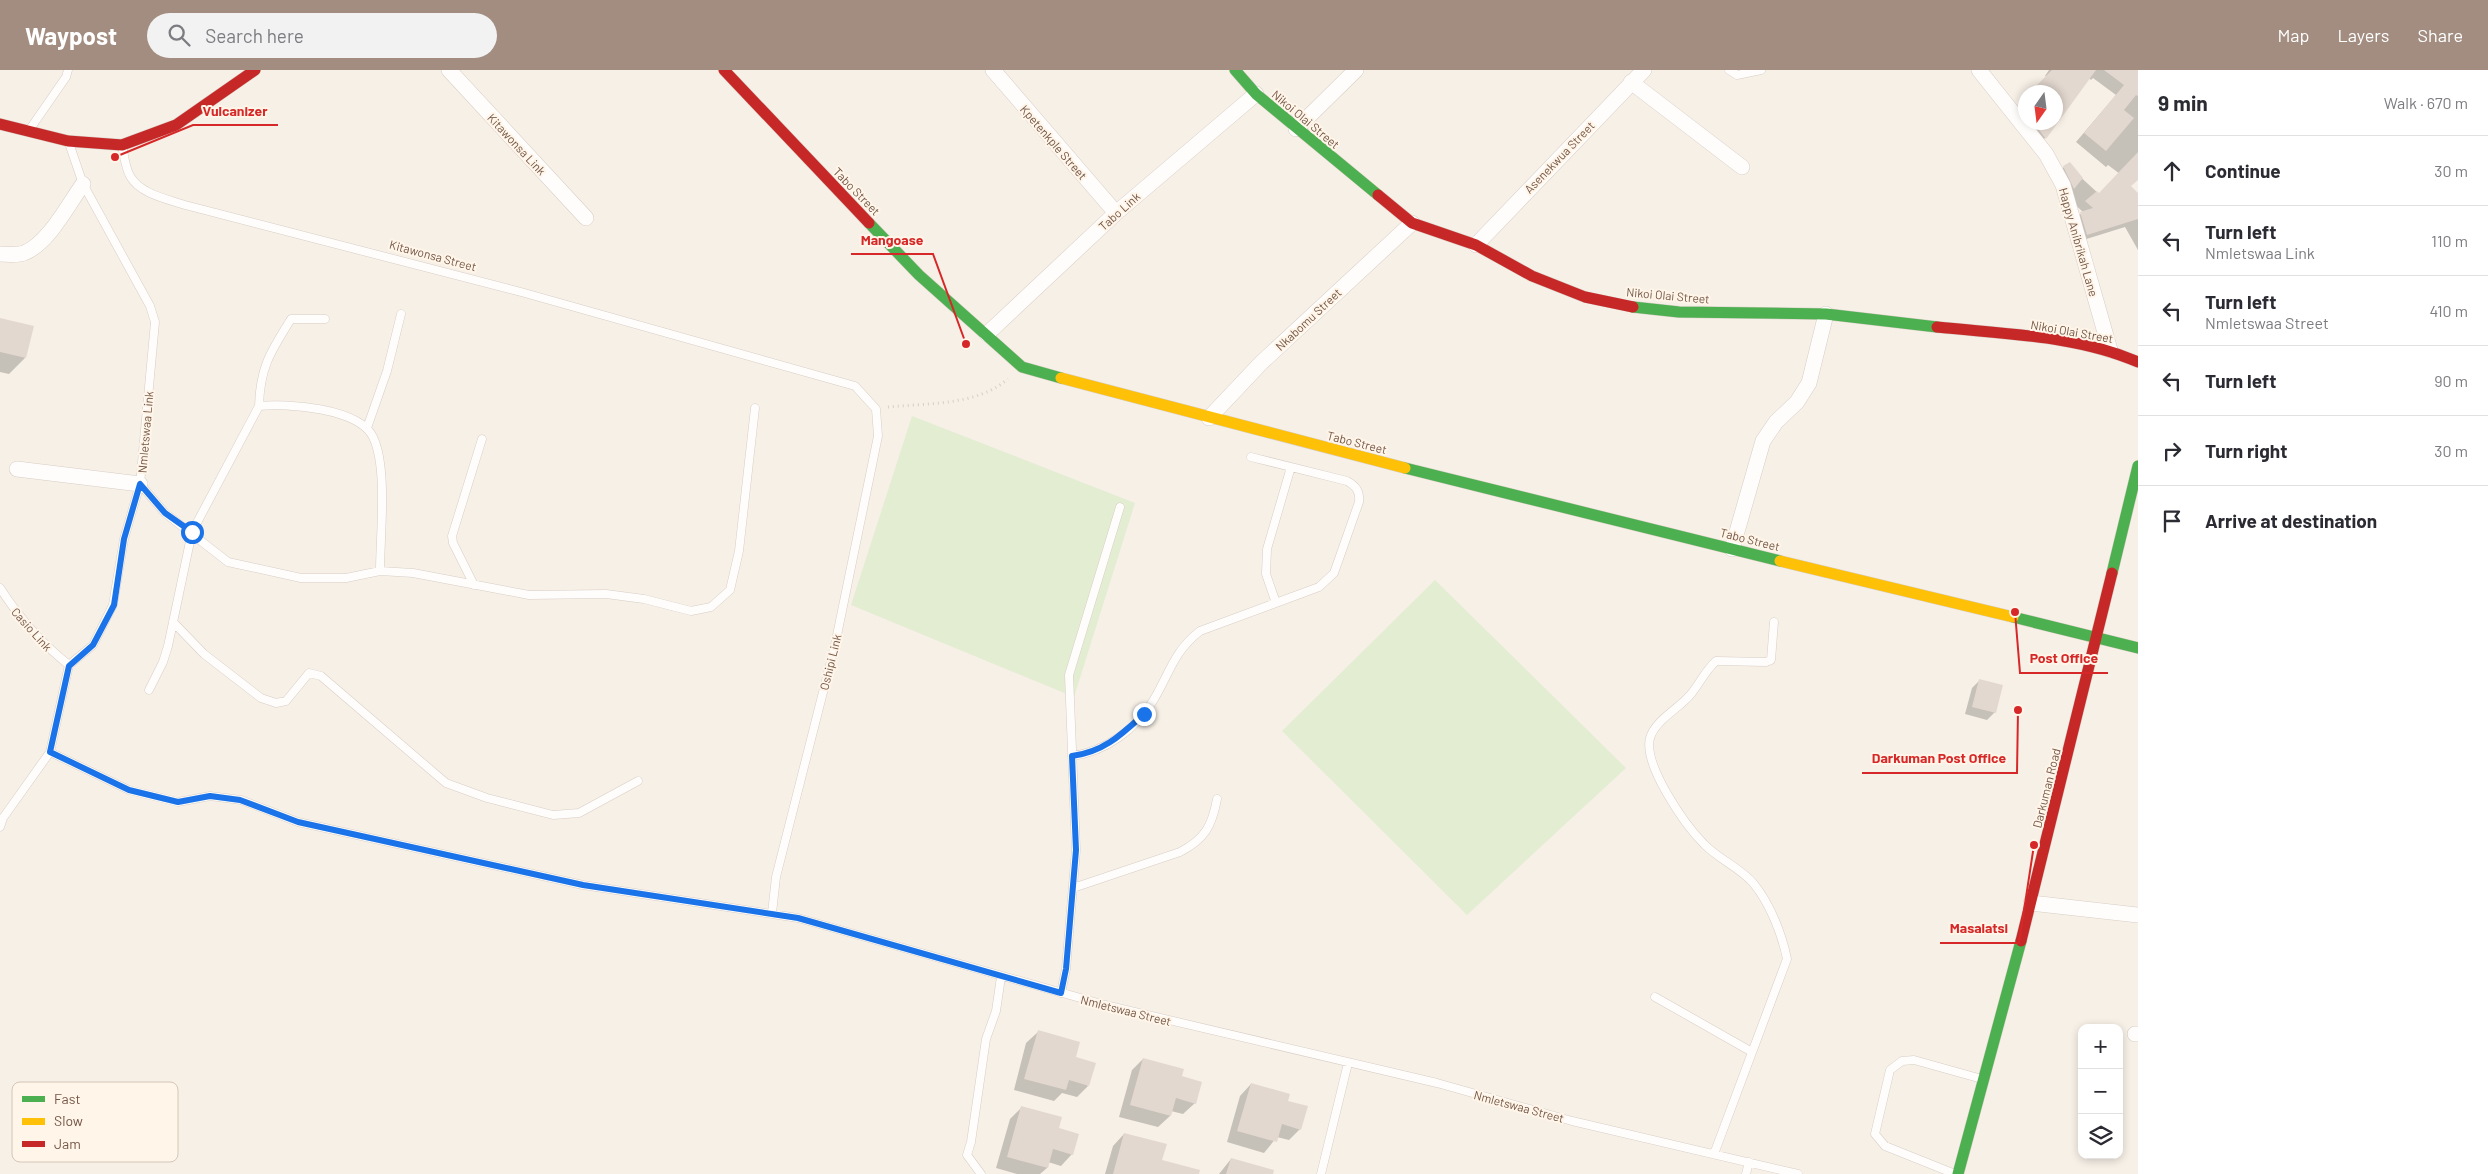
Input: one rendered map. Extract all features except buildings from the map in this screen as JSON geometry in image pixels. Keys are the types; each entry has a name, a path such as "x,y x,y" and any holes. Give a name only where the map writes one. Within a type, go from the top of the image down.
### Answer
{"street":[{"path":"0,124 68,141 122,145 176,125 255,70"},
{"name":"Kitawonsa Link","path":"449,70 586,218"},
{"name":"Tabo Street","path":"724,70 919,275 1022,367 1209,418 2138,648"},
{"name":"Kpetenkple Street","path":"993,70 1116,213"},
{"name":"Nikoi Olai Street","path":"1235,70 1256,94 1296,129 1412,224 1476,245 1532,276 1585,297 1634,308 1680,312 1826,314 2051,340 2110,350 2138,362"},
{"path":"1296,129 1356,70"},
{"name":"Asenekwua Street","path":"1476,245 1644,70"},
{"name":"Happy Anibrikah Lane","path":"1979,70 2040,147 2063,185 2110,350"},
{"path":"1631,82 1742,167"},
{"name":"Tabo Link","path":"987,334 1116,213 1256,94"},
{"path":"0,254 22,254 36,247 54,226 83,184"},
{"name":"Nkabomu Street","path":"1209,418 1261,363 1412,224"},
{"path":"1732,549 1763,441 1776,422 1797,402 1809,382 1826,314"},
{"name":"Darkuman Road","path":"1957,1174 2032,903 2138,466"},
{"path":"17,469 140,484"},
{"path":"2032,903 2138,916"}],"lane":[{"path":"28,131 66,77 68,70"},
{"path":"1729,70 1737,75 1761,70"},
{"name":"Nmletswaa Link","path":"68,141 83,184 150,306 155,322 140,484 124,539 114,605 93,645 69,666"},
{"name":"Kitawonsa Street","path":"122,145 130,175 136,184 153,194 185,205 521,292 855,386 876,409"},
{"path":"367,428 387,371 401,314"},
{"path":"149,690 163,662 192,532 259,406 260,382 270,353 291,318 325,319"},
{"path":"259,406 281,404 326,410 367,428 374,438 381,472 380,571"},
{"path":"140,484 165,513 192,532 228,562 301,578 346,578 380,571 413,573 529,595 606,594 634,598 691,611 710,607 730,590 736,561 755,408"},
{"name":"Oshipi Link","path":"772,913 776,877 835,645 878,436 876,409"},
{"path":"474,585 453,543 452,536 482,439"},
{"path":"1072,756 1092,752 1110,744 1144,714 1185,643 1200,631 1326,583 1334,573 1359,502 1358,491 1347,481 1251,457"},
{"path":"1276,603 1266,574 1267,549 1291,467"},
{"path":"1061,993 1066,969 1076,850 1069,675 1120,507"},
{"name":"Casio Link","path":"0,588 18,616 47,648 69,666"},
{"path":"173,622 204,654 261,698 276,703 286,701 309,673 321,676 446,783 487,798 553,815 580,813 638,781"},
{"path":"1714,1154 1787,960 1782,933 1754,883 1704,844 1677,809 1653,766 1649,751 1650,737 1656,728 1691,695 1707,669 1716,661 1766,662 1771,660 1774,622"},
{"path":"0,827 3,818 50,752 69,666"},
{"name":"Nmletswaa Street","path":"50,752 129,790 178,802 210,796 240,800 298,822 583,885 798,918 1061,993 1437,1083 1572,1121 1798,1174"},
{"path":"1073,888 1180,852 1196,844 1208,829 1217,799"},
{"path":"981,1174 967,1155 971,1142 986,1039 996,1011 1001,976"},
{"path":"1656,997 1752,1052"},
{"path":"1957,1174 1885,1146 1875,1134 1890,1070 1902,1061 1914,1060 1984,1079"},
{"path":"1321,1174 1348,1063"},
{"path":"1746,1174 1749,1162"}],"path":[{"path":"876,409 974,398 997,388 1022,367"}],"green space":[{"path":"912,416 1135,503 1074,697 851,605"},
{"path":"1435,580 1626,768 1467,915 1282,731"}],"traffic: fast":[{"path":"1235,70 1256,94 1378,195"},
{"path":"869,223 919,275 1022,367 1061,378"},
{"path":"1633,307 1679,312 1826,314 1937,327"},
{"path":"2112,573 2138,466"},
{"path":"1405,468 1780,561"},
{"path":"2013,617 2138,648"},
{"path":"1958,1174 2021,941"}],"traffic: slow":[{"path":"1061,378 1405,468"},
{"path":"1780,561 2013,617"}],"traffic: jam":[{"path":"0,124 68,141 122,145 176,125 255,70"},
{"path":"724,70 869,223"},
{"path":"1378,195 1412,223 1476,245 1532,276 1585,297 1633,307"},
{"path":"1937,327 2065,341 2090,346 2138,362"},
{"path":"2021,941 2112,573"}],"place":[{"name":"Vulcanizer","path":"115,157"},
{"name":"Mangoase","path":"966,344"},
{"name":"Post Office","path":"2015,612"},
{"name":"Darkuman Post Office","path":"2018,710"},
{"name":"Masalatsi","path":"2034,845"}],"route":[{"path":"192,532 165,513 140,484 124,539 114,605 93,645 69,666 50,752 129,790 178,802 210,796 240,800 298,822 583,885 612,891 736,907 798,918 1061,993 1066,969 1076,850 1072,756 1098,751 1110,744 1144,714"}]}
